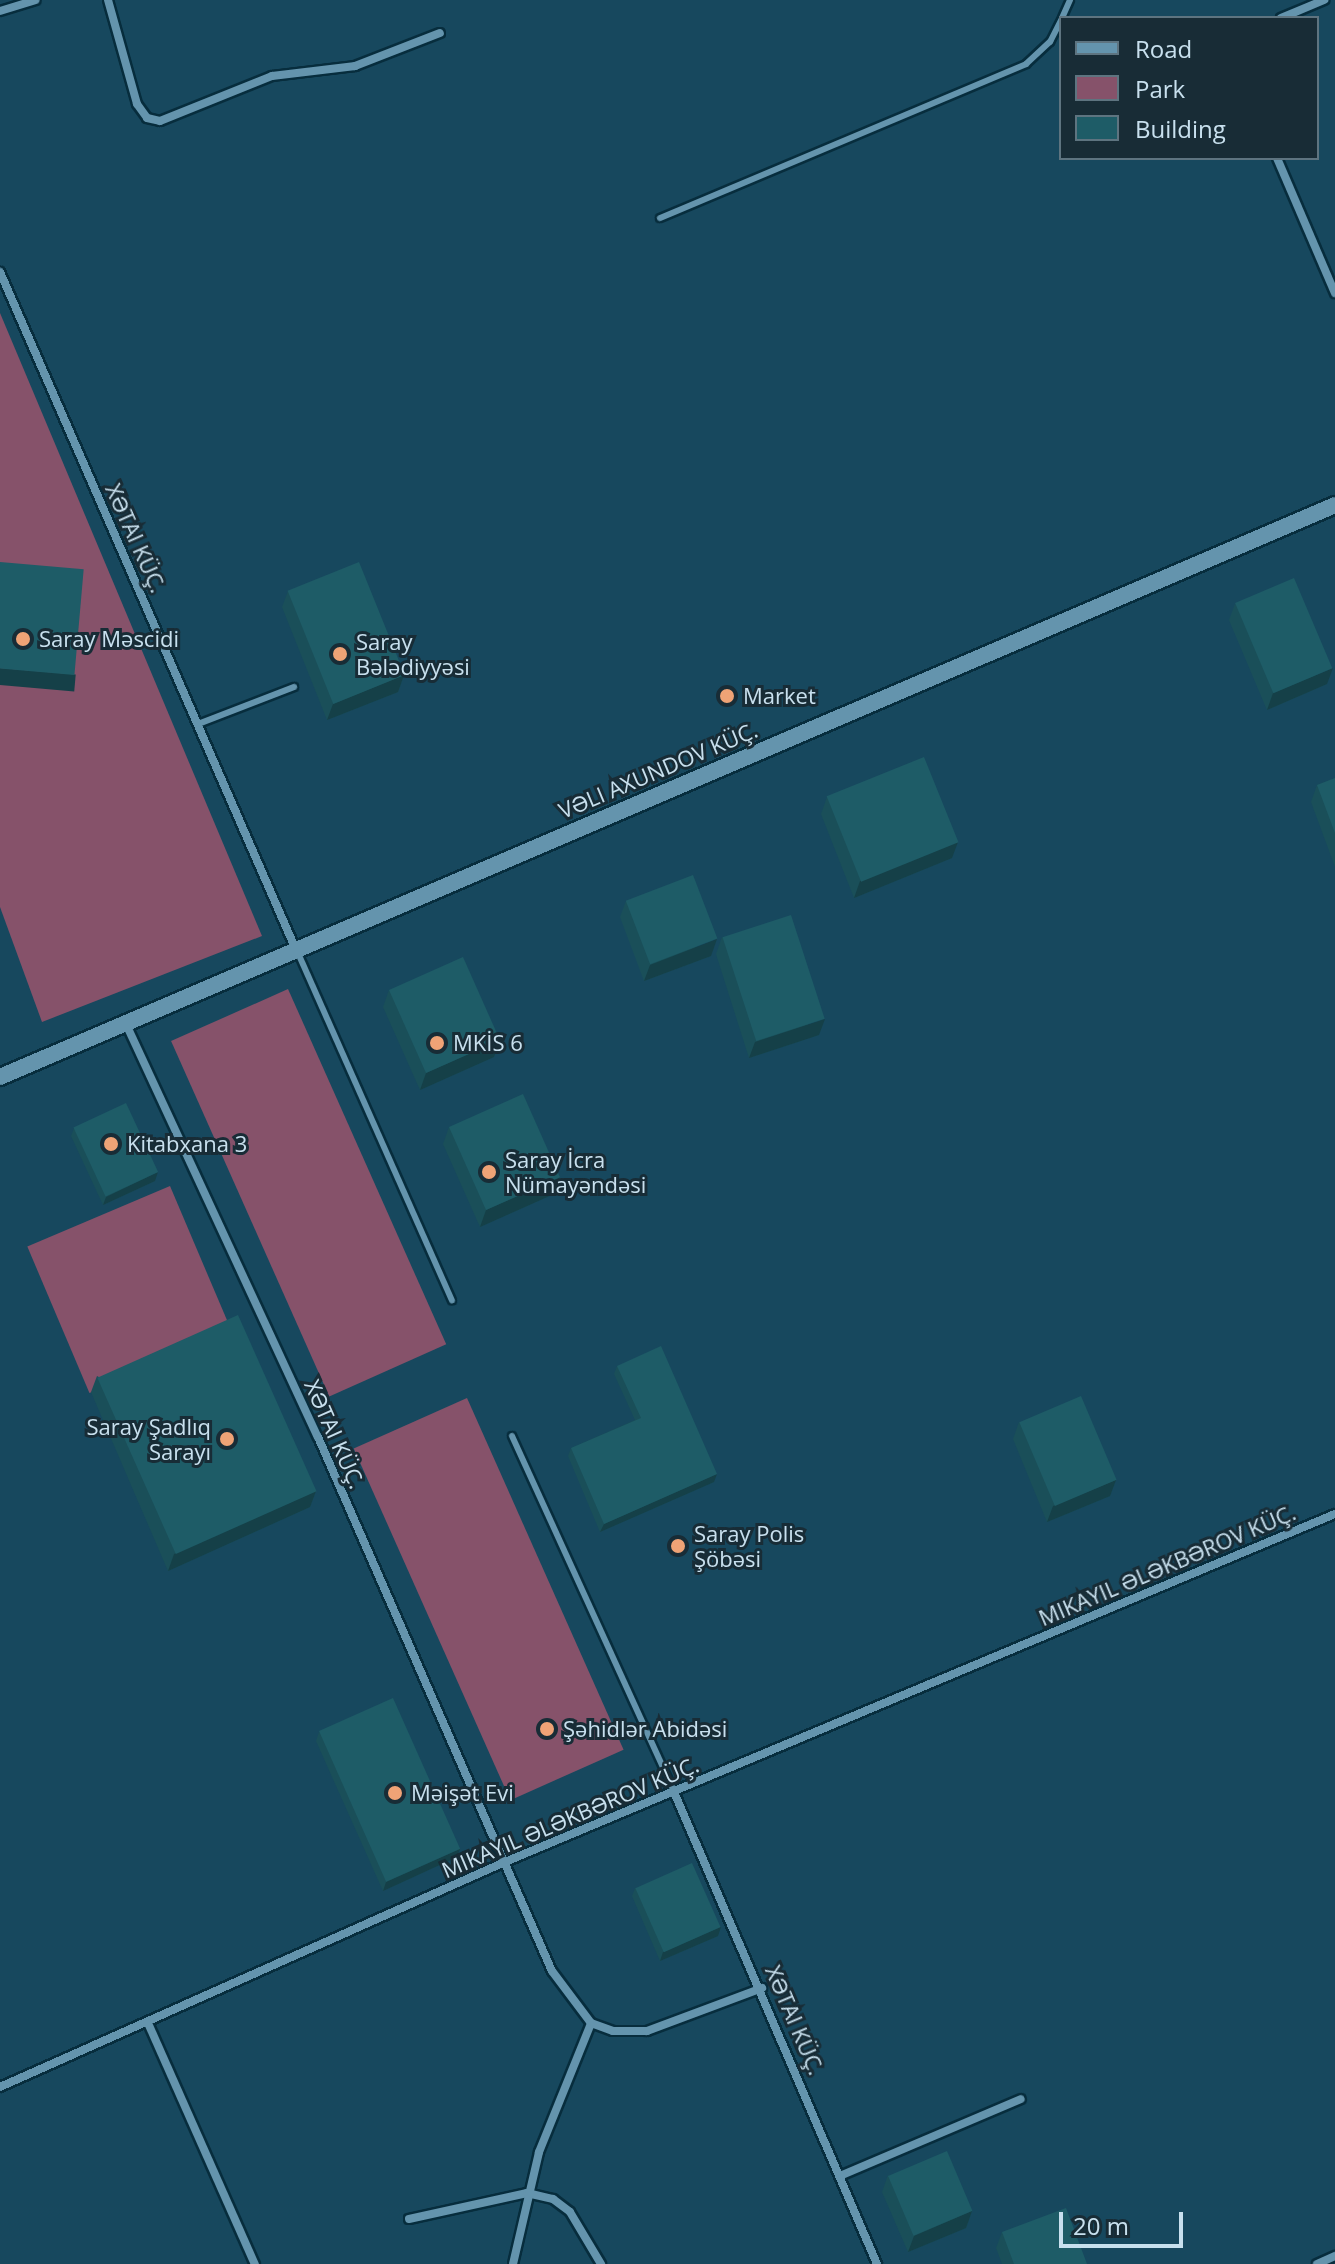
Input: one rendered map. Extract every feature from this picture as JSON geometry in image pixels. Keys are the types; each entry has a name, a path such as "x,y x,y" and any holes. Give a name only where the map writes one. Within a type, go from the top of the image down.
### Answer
{"street":[{"path":"0,11 35,0"},
{"path":"108,0 137,104 147,118 160,121 272,76 355,66 440,33"},
{"path":"1286,16 1324,0"},
{"path":"1278,160 1335,293"},
{"name":"XƏTAI KÜÇ.","path":"1,277 296,950"},
{"name":"VƏLI AXUNDOV KÜÇ.","path":"0,1077 1335,505"},
{"name":"XƏTAI KÜÇ.","path":"126,1024 318,1437 552,1971 591,2023"},
{"path":"0,2087 505,1862 1335,1514"},
{"name":"XƏTAI KÜÇ.","path":"674,1792 762,1988 877,2264"},
{"path":"513,2264 527,2193 591,2023 613,2031 647,2031 762,1988"},
{"path":"148,2023 255,2264"},
{"path":"842,2175 1021,2099"},
{"path":"409,2219 527,2193 553,2199 570,2212 601,2264"},
{"path":"1317,2264 1335,2256"}],"lane":[{"path":"660,218 1026,64 1050,42 1059,23"},
{"path":"198,724 294,687"},
{"path":"296,950 452,1300"},
{"path":"512,1436 674,1792"}],"green space":[{"path":"0,313 262,936 42,1022 0,907"},
{"path":"288,989 446,1344 329,1396 171,1041"},
{"path":"170,1186 232,1332 89,1393 27,1247"},
{"path":"467,1398 624,1750 510,1800 354,1448"}],"building":[{"path":"0,562 84,569 74,675 0,668"},
{"path":"359,562 405,675 333,704 288,591"},
{"path":"1294,578 1332,668 1273,693 1235,603"},
{"path":"924,757 958,842 861,882 827,796"},
{"path":"1335,778 1335,833 1317,785"},
{"path":"693,875 717,938 650,964 626,901"},
{"path":"791,915 825,1019 756,1041 723,937"},
{"path":"463,957 500,1040 426,1073 389,990"},
{"path":"523,1094 560,1177 486,1210 449,1127"},
{"path":"126,1103 158,1172 106,1196 73,1128"},
{"path":"238,1315 317,1491 176,1554 97,1378"},
{"path":"661,1346 717,1474 604,1524 571,1448 641,1418 617,1366"},
{"path":"1081,1396 1117,1480 1055,1506 1019,1422"},
{"path":"393,1698 460,1849 386,1882 319,1731"},
{"path":"692,1863 720,1927 664,1952 635,1888"},
{"path":"947,2151 972,2211 913,2236 888,2176"},
{"path":"1066,2208 1087,2264 1014,2264 1002,2232"}],"place":[{"name":"Saray Məscidi","path":"23,639"},
{"name":"Saray Bələdiyyəsi","path":"340,654"},
{"name":"Market","path":"727,696"},
{"name":"MKİS 6","path":"437,1043"},
{"name":"Kitabxana 3","path":"111,1144"},
{"name":"Saray İcra Nümayəndəsi","path":"489,1172"},
{"name":"Saray Şadlıq Sarayı","path":"227,1439"},
{"name":"Saray Polis Şöbəsi","path":"678,1546"},
{"name":"Şəhidlər Abidəsi","path":"547,1729"},
{"name":"Məişət Evi","path":"395,1793"}]}
